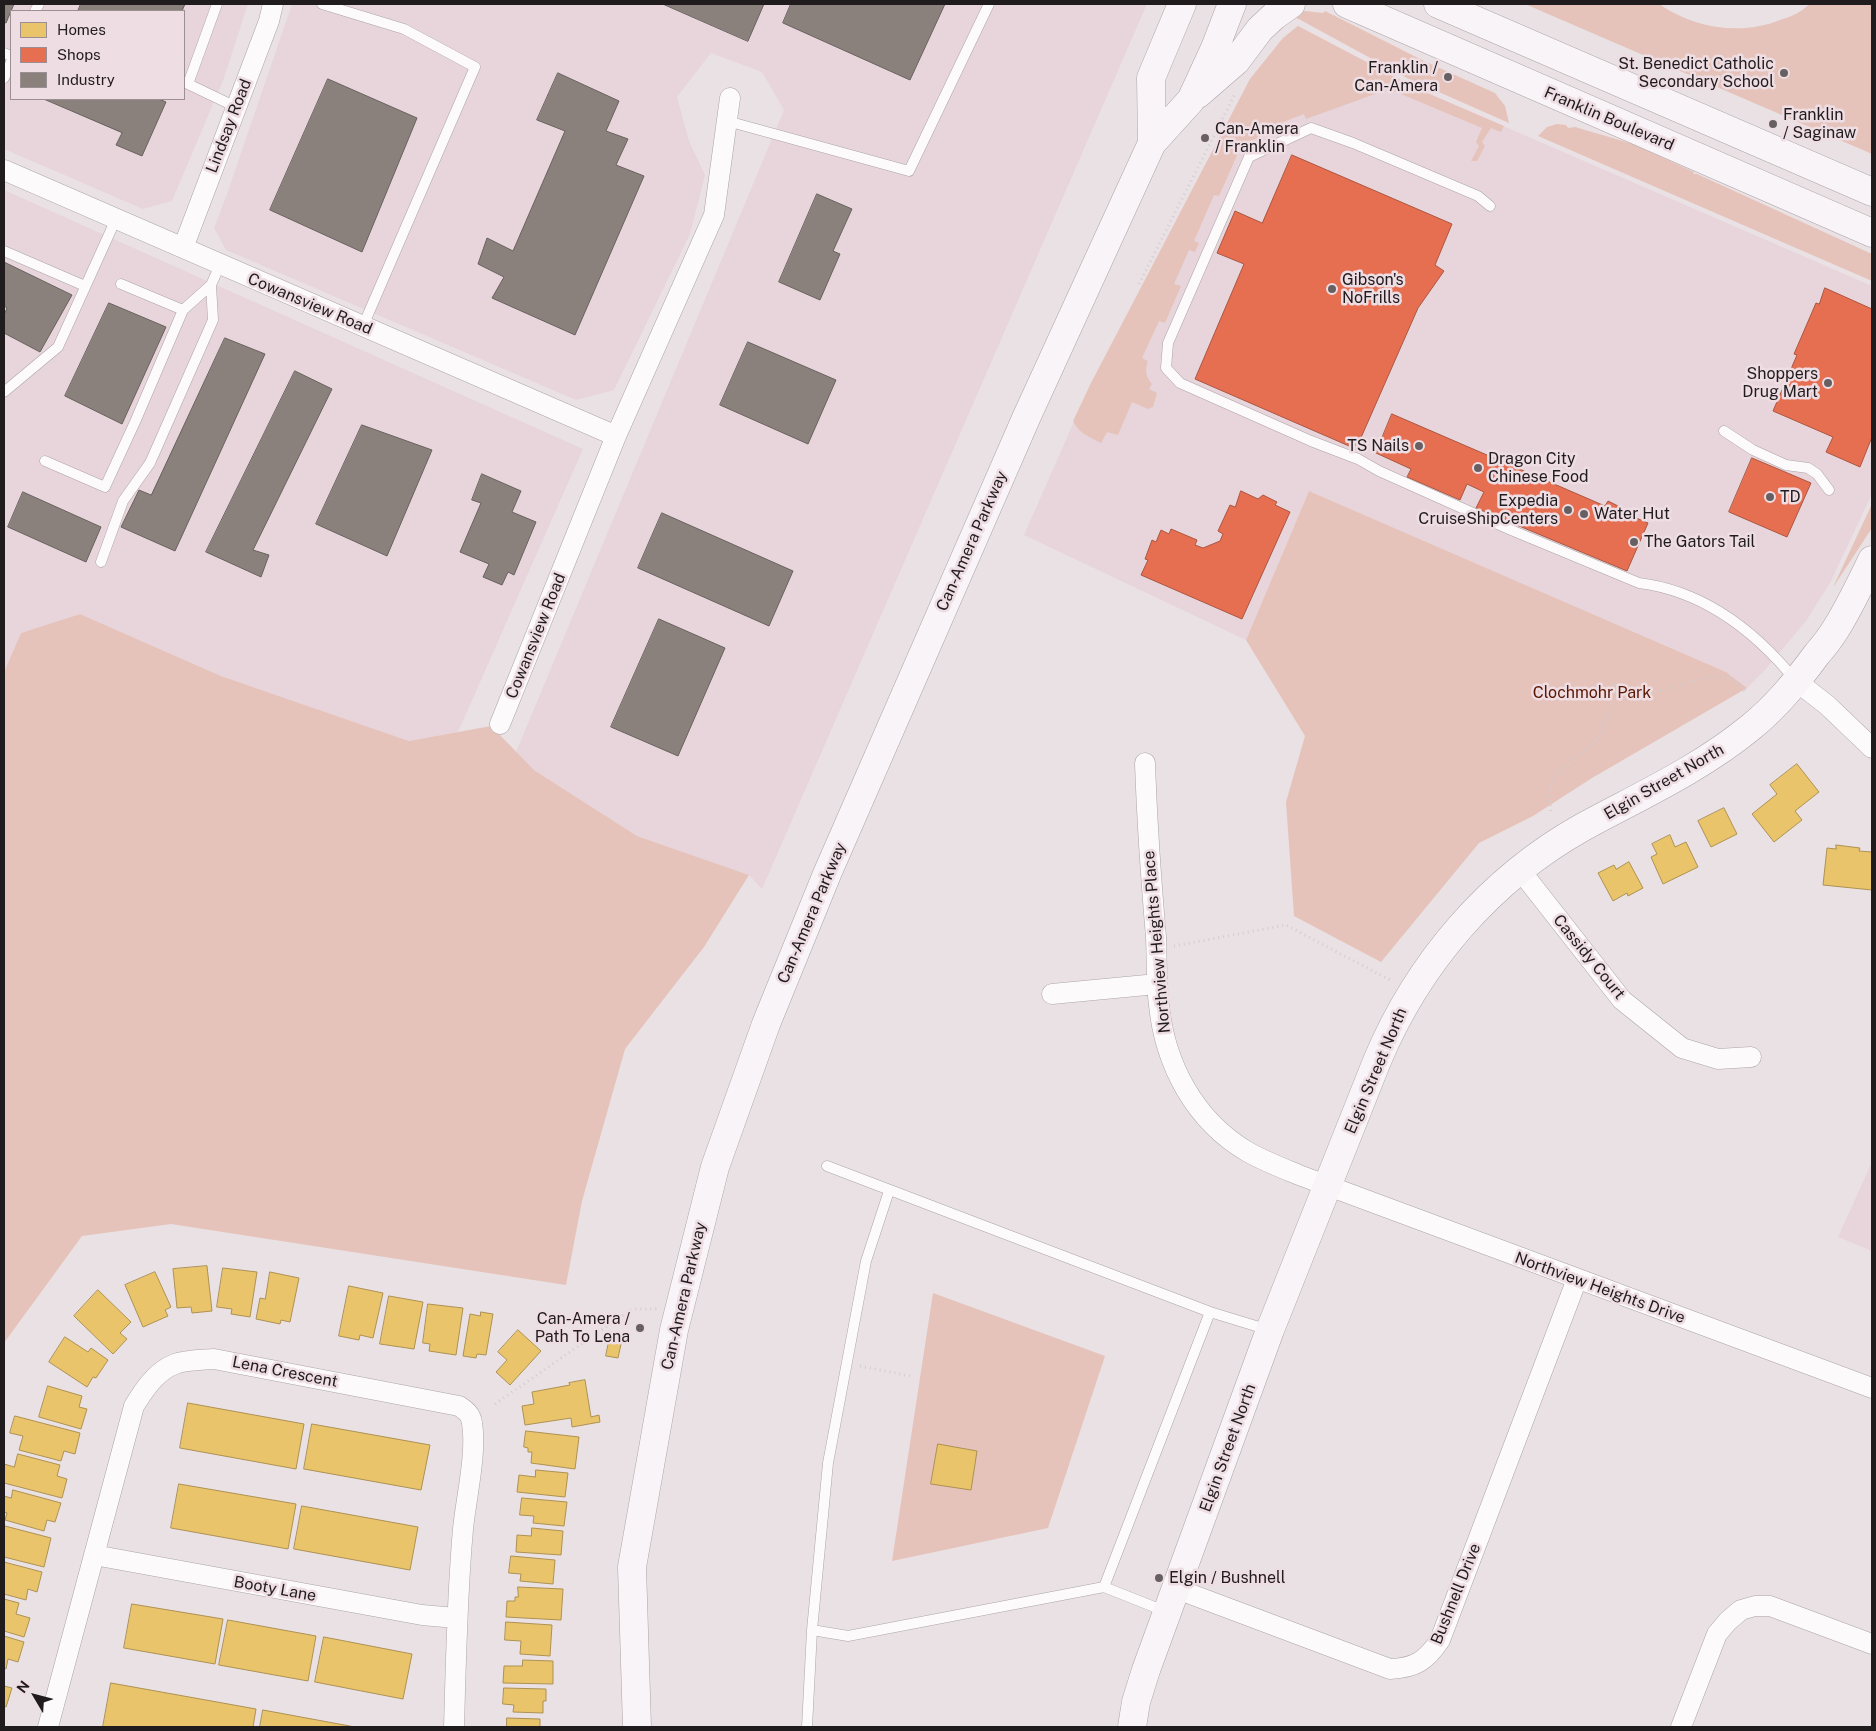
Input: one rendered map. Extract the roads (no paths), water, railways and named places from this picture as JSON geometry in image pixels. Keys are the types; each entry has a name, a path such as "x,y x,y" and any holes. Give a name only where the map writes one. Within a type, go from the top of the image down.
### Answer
{"main road":[{"name":"Can-Amera Parkway","path":"1152,144 1151,78 1182,4"},
{"name":"Can-Amera Parkway","path":"638,1727 632,1567 672,1339 715,1168 766,1024 827,874 1027,416 1152,144 1191,100 1215,48 1232,4"},
{"path":"1191,100 1236,61 1260,29 1291,4"},
{"name":"Franklin Boulevard","path":"1347,4 1872,232"},
{"path":"1438,4 1872,192"},
{"name":"Elgin Street North","path":"1132,1727 1136,1702 1270,1330 1388,1036 1412,992 1436,955 1465,920 1520,870 1583,828 1679,777 1726,747 1774,707 1837,628 1872,560"}],"street":[{"name":"Lindsay Road","path":"183,248 269,21 273,4"},
{"name":"Cowansview Road","path":"500,724 616,436 714,215 730,98"},
{"name":"Cowansview Road","path":"4,170 616,436"},
{"path":"1796,681 1827,706 1872,748"},
{"name":"Northview Heights Place","path":"1145,763 1157,984 1164,1039 1179,1079 1192,1100 1208,1120 1226,1137 1247,1152 1328,1186"},
{"name":"Cassidy Court","path":"1520,870 1622,1000 1629,1006 1682,1048 1718,1059 1751,1057"},
{"path":"1052,994 1157,984"},
{"name":"Northview Heights Drive","path":"1328,1186 1872,1388"},
{"name":"Bushnell Drive","path":"1172,1601 1390,1669 1403,1668 1419,1663 1431,1654 1440,1640 1577,1279"},
{"name":"Lena Crescent","path":"48,1727 134,1406 146,1386 174,1364 214,1359 459,1406 467,1411 472,1420 474,1441 463,1529 456,1618 454,1727"},
{"name":"Booty Lane","path":"94,1556 422,1615 456,1618"},
{"path":"1681,1727 1717,1634 1728,1621 1742,1610 1755,1606 1770,1606 1872,1644"}],"lane":[{"path":"218,4 188,84 236,107"},
{"path":"322,4 404,29 475,66 363,326"},
{"path":"727,121 909,171 989,4"},
{"path":"4,78 10,64"},
{"path":"1490,206 1478,196 1354,143 1311,128 1249,156 1168,343 1166,368 1180,383 1358,460 1493,522 1639,583 1661,586 1711,606 1732,620 1774,655 1796,681"},
{"path":"4,392 58,347 116,219"},
{"path":"4,250 85,286"},
{"path":"45,461 105,487 183,310 211,285 220,265"},
{"path":"121,284 183,310"},
{"path":"101,562 123,501 150,463 213,320 211,285"},
{"path":"1724,431 1753,450 1786,465 1808,468 1817,474 1829,490"},
{"path":"827,1166 1210,1312 1270,1330"},
{"path":"807,1727 812,1630 828,1464 866,1261 889,1191"},
{"path":"1104,1587 1210,1312"},
{"path":"812,1630 848,1636 1104,1587 1172,1601"}],"place":[{"name":"St. Benedict Catholic Secondary School","path":"1784,73"},
{"name":"Franklin / Can-Amera","path":"1448,77"},
{"name":"Franklin / Saginaw","path":"1773,124"},
{"name":"Can-Amera / Franklin","path":"1205,138"},
{"name":"Gibson's NoFrills","path":"1332,289"},
{"name":"Shoppers Drug Mart","path":"1828,383"},
{"name":"TS Nails","path":"1419,446"},
{"name":"Dragon City Chinese Food","path":"1478,468"},
{"name":"TD","path":"1770,497"},
{"name":"Expedia CruiseShipCenters","path":"1568,510"},
{"name":"Water Hut","path":"1584,514"},
{"name":"The Gators Tail","path":"1634,542"},
{"name":"Can-Amera / Path To Lena","path":"640,1328"},
{"name":"Elgin / Bushnell","path":"1159,1578"}],"park label":[{"name":"Clochmohr Park","path":"1592,693"}]}
